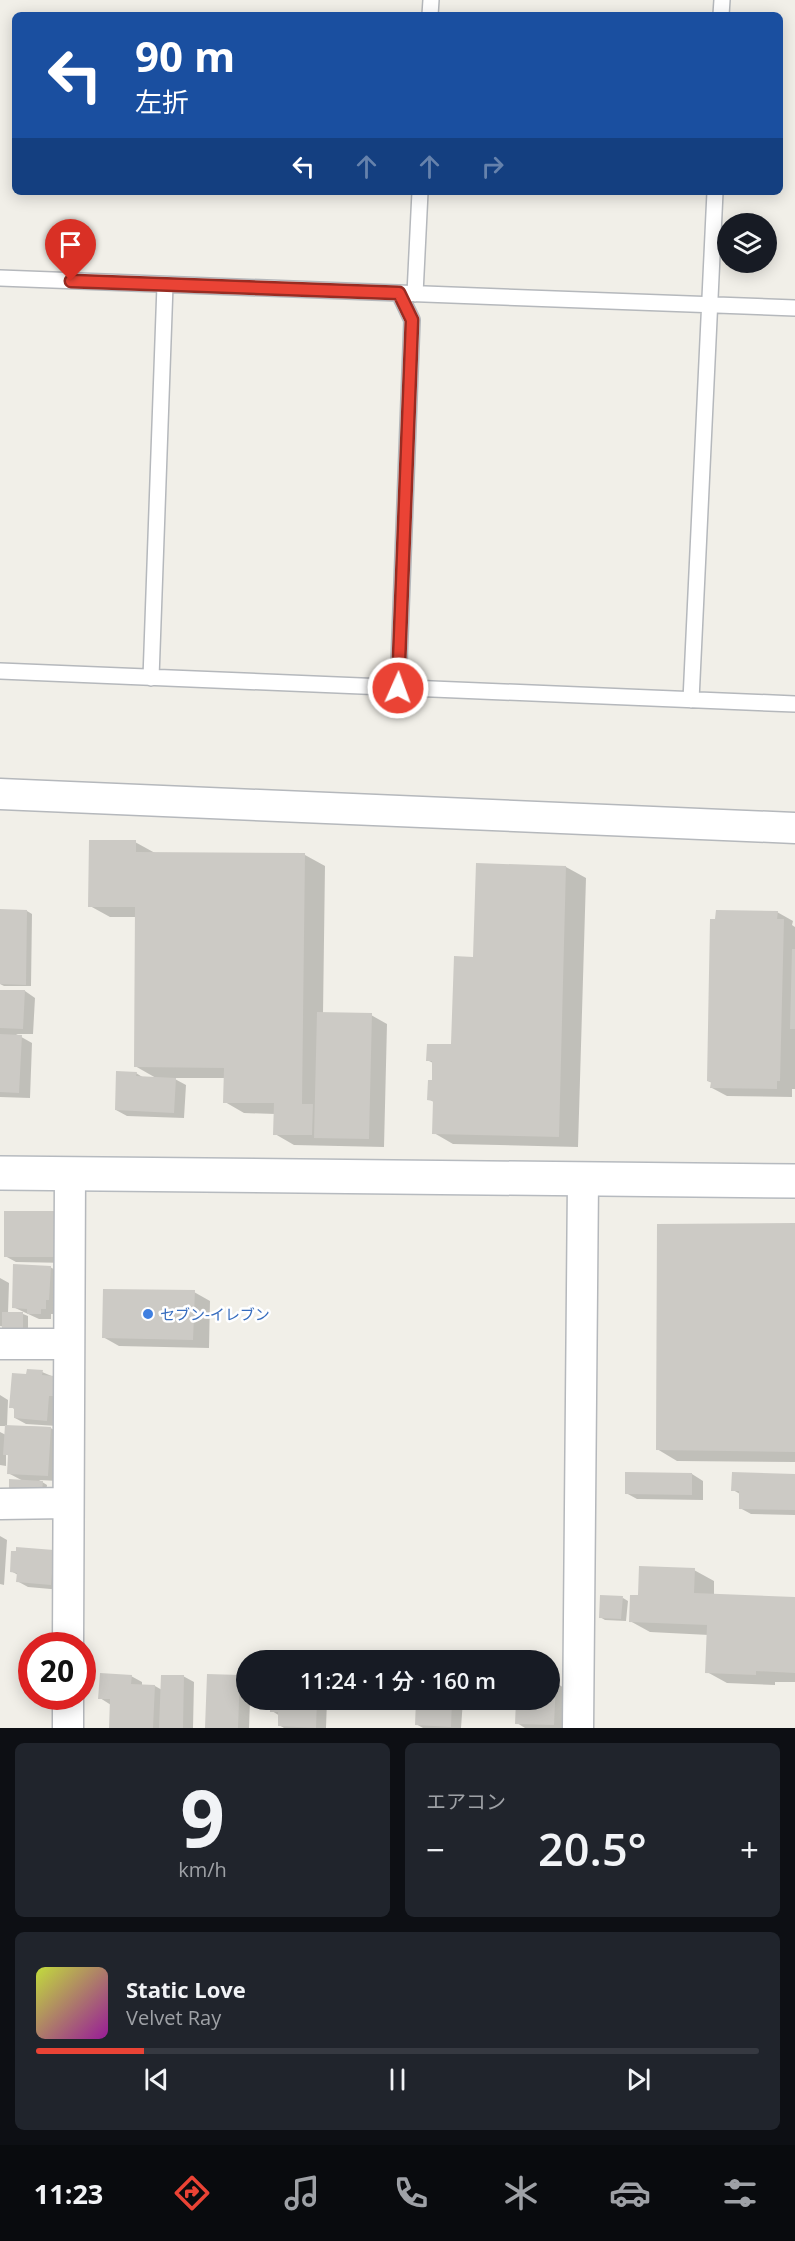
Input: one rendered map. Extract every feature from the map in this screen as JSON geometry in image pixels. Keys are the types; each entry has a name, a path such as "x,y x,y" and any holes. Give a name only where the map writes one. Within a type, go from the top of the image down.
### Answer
{"street":[{"path":"0,794 795,828"},
{"path":"0,1173 795,1181"},
{"path":"68,1632 70,1174"},
{"path":"578,1728 583,1180"},
{"path":"0,1344 69,1344"},
{"path":"0,1504 67,1503"},
{"path":"68,1710 68,1728"}],"lane":[{"path":"398,688 412,320 407,294 420,195"},
{"path":"691,700 715,195"},
{"path":"0,278 795,308"},
{"path":"151,678 165,285"},
{"path":"0,671 795,704"}],"building":[{"path":"89,840 136,840 136,852 305,853 302,1104 313,1104 312,1135 273,1135 274,1103 223,1103 224,1068 134,1067 135,907 88,907"},
{"path":"476,863 566,866 559,1137 432,1134 433,1101 427,1100 428,1080 432,1080 432,1061 426,1061 427,1044 451,1044 454,956 473,957"},
{"path":"0,909 27,910 26,985 0,984"},
{"path":"716,910 778,911 777,919 784,919 780,1081 777,1081 777,1089 710,1088 711,1082 707,1081 710,919 715,919"},
{"path":"792,949 795,949 795,1029 790,1029"},
{"path":"0,990 25,990 23,1029 0,1028"},
{"path":"317,1012 372,1013 369,1139 314,1138"},
{"path":"0,1034 22,1035 19,1093 0,1092"},
{"path":"116,1071 137,1072 136,1076 176,1078 174,1113 115,1110"},
{"path":"4,1211 59,1211 59,1257 4,1257"},
{"path":"795,1223 795,1452 656,1450 657,1224"},
{"path":"13,1264 51,1266 49,1300 46,1300 46,1309 41,1309 41,1314 27,1314 27,1309 12,1308"},
{"name":"セブン-イレブン","path":"103,1289 195,1290 193,1340 102,1338"},
{"path":"2,1312 23,1312 23,1329 2,1329"},
{"path":"27,1369 43,1370 42,1375 55,1376 54,1396 49,1396 47,1421 14,1418 14,1408 9,1408 12,1373 26,1374"},
{"path":"5,1425 51,1427 48,1476 7,1474 8,1455 3,1455"},
{"path":"625,1472 692,1473 692,1495 625,1494"},
{"path":"732,1472 795,1474 795,1510 739,1509 739,1491 731,1491"},
{"path":"9,1479 43,1481 42,1492 9,1490"},
{"path":"16,1547 54,1550 51,1585 16,1582 17,1573 10,1572 11,1551 16,1551"},
{"path":"639,1566 695,1568 694,1593 795,1597 795,1673 756,1671 756,1675 705,1673 707,1625 629,1622 630,1595 638,1595"},
{"path":"600,1595 623,1596 621,1619 599,1618"},
{"path":"100,1673 132,1675 131,1684 155,1685 153,1728 109,1728 110,1699 98,1699"},
{"path":"207,1674 236,1675 238,1728 205,1728"},
{"path":"161,1675 184,1675 183,1728 159,1728"},
{"path":"270,1710 317,1710 316,1728 278,1726 278,1712 270,1712"},
{"path":"416,1710 452,1710 451,1727 415,1725"},
{"path":"516,1710 555,1710 554,1725 515,1724"}],"place":[{"name":"セブン-イレブン","path":"148,1314"}],"route":[{"path":"71,281 399,293 412,320 398,688"}]}
